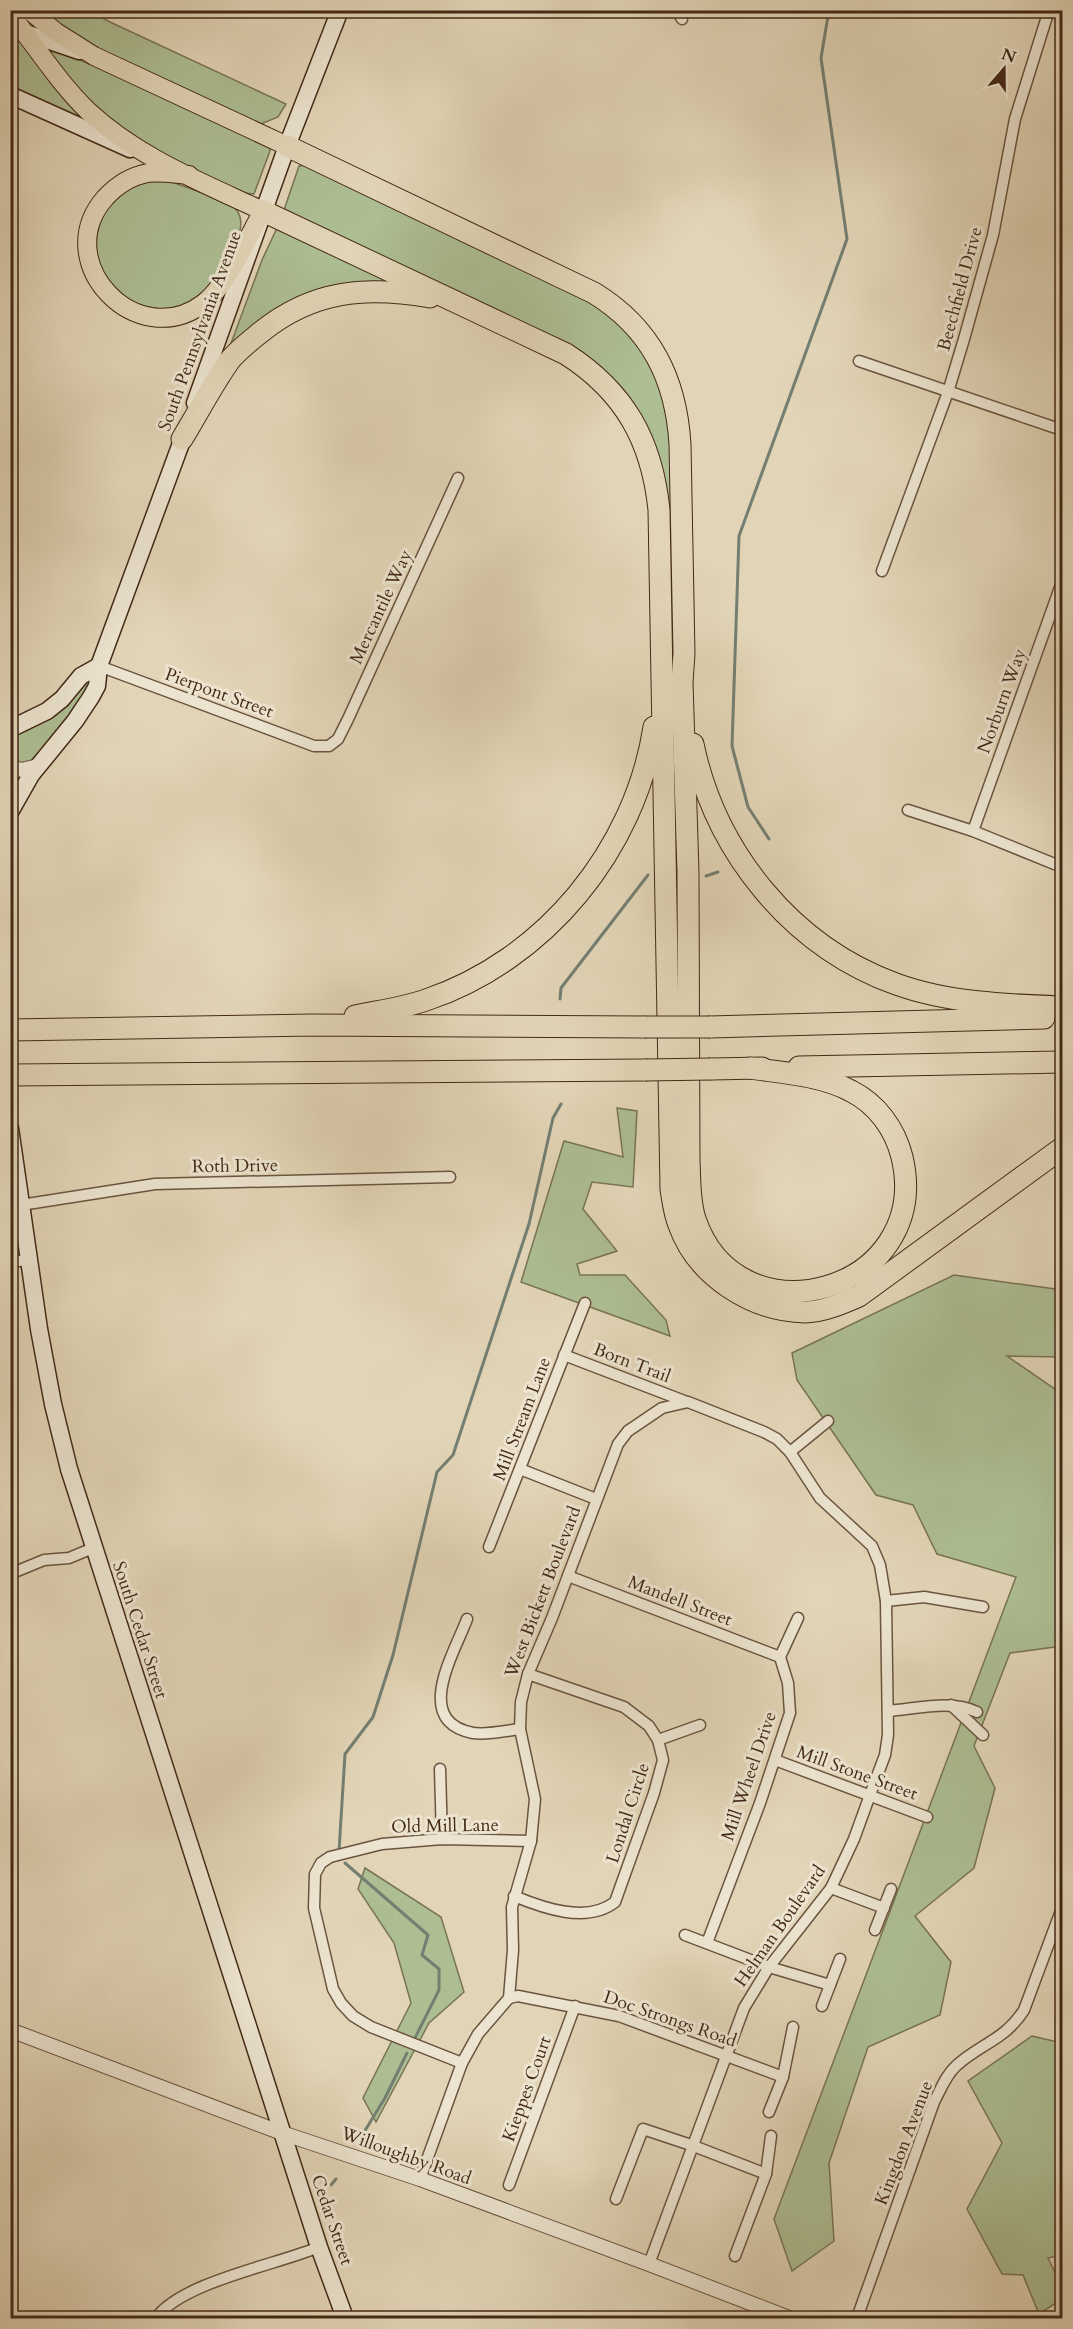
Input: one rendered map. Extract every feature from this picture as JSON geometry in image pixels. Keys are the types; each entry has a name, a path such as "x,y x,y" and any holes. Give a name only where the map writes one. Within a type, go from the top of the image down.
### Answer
{"highway":[{"path":"287,146 583,286 619,311 643,336 656,355 667,377 679,422 684,654 692,737 705,791 723,830 753,877 784,913 834,953 897,985 975,1001 1062,1007"},
{"path":"263,211 456,301 579,362 597,375 631,416 651,462 657,489 661,634 671,1189 679,1227 710,1273 737,1291 774,1308 807,1312 842,1303 859,1296 1062,1148"},
{"path":"182,440 231,359 272,323 298,308 327,297 377,290 405,292 456,301"},
{"path":"312,1025 398,1008 447,992 473,979 515,952 546,928 567,907 595,872 622,828 644,773 655,722 661,634"},
{"path":"684,654 682,682 688,872 689,1160 690,1193 694,1214 706,1240 717,1256 750,1281 770,1288 795,1292 815,1291 841,1283 875,1259 890,1241 899,1221 906,1184 897,1143 889,1126 878,1111 852,1091 815,1078 750,1068"},
{"path":"10,1030 312,1025 644,1028 1062,1018"},
{"path":"10,1075 645,1070 1062,1062"}],"main road":[{"path":"29,10 56,32 94,56 287,146"},
{"name":"South Pennsylvania Avenue","path":"10,812 38,766 75,721 97,686 99,666 263,211 340,10"},
{"path":"10,14 18,32 88,111 116,133 162,163"},
{"path":"18,32 94,56"},
{"path":"10,94 189,175 263,211 221,284 204,303 187,312 167,317 149,316 130,310 106,293 92,271 87,245 92,218 110,193 134,177 152,172 189,175"},
{"path":"10,729 47,711 62,699 81,676 99,666"},
{"name":"South Cedar Street","path":"10,1128 28,1260 55,1410 72,1480 282,2133"},
{"name":"Cedar Street","path":"282,2133 345,2319"}],"street":[{"name":"Beechfield Drive","path":"882,571 948,392 993,235 1016,119 1049,10"},
{"path":"859,361 1062,430"},
{"name":"Mercantile Way","path":"329,746 338,739 348,719 458,478"},
{"name":"Norburn Way","path":"973,831 1062,582"},
{"name":"Pierpont Street","path":"99,666 314,746 329,746"},
{"path":"10,767 22,770 38,766"},
{"path":"908,810 973,831 1062,867"},
{"name":"Roth Drive","path":"21,1205 155,1184 450,1177"},
{"path":"10,1262 28,1260"},
{"name":"Mill Stream Lane","path":"489,1547 585,1303"},
{"name":"Born Trail","path":"564,1355 688,1402"},
{"path":"688,1402 764,1432 777,1439 790,1452 828,1421"},
{"name":"West Bickett Boulevard","path":"508,1998 513,1950 511,1920 514,1896 531,1842 535,1799 520,1729 521,1702 528,1674 618,1444 628,1431 662,1408 688,1402"},
{"name":"Helman Boulevard","path":"649,2264 744,2008 769,1967 831,1888 854,1839 885,1755 888,1736 886,1601 880,1565 872,1546 820,1498 790,1452"},
{"path":"520,1469 596,1499"},
{"path":"10,1574 44,1560 69,1558 93,1548"},
{"name":"Mandell Street","path":"568,1576 780,1657"},
{"path":"886,1601 924,1597 983,1607"},
{"path":"780,1657 798,1618"},
{"path":"467,1619 442,1685 439,1697 442,1714 452,1724 474,1733 520,1729"},
{"name":"Mill Wheel Drive","path":"707,1943 775,1760 790,1713 788,1683 780,1657"},
{"name":"Londal Circle","path":"514,1896 555,1910 571,1912 602,1910 615,1902 663,1760 658,1740 641,1719 624,1707 528,1674"},
{"path":"951,1706 982,1735"},
{"path":"888,1711 965,1706 977,1712"},
{"path":"658,1740 700,1725"},
{"name":"Mill Stone Street","path":"775,1760 927,1817"},
{"path":"440,1769 442,1839"},
{"name":"Old Mill Lane","path":"462,2063 371,2027 353,2016 341,2003 333,1989 314,1908 315,1874 321,1863 330,1857 382,1844 442,1839 531,1842"},
{"path":"831,1888 884,1908"},
{"path":"875,1930 891,1889"},
{"name":"Kingdon Avenue","path":"856,2319 934,2102 950,2072 959,2063 1015,2024 1024,2010 1062,1908"},
{"path":"685,1935 769,1967 830,1985"},
{"path":"822,2006 840,1959"},
{"name":"Doc Strongs Road","path":"508,1998 518,1996 619,2016 783,2077"},
{"path":"420,2180 462,2063 478,2034 508,1998"},
{"name":"Kieppes Court","path":"509,2184 576,2006"},
{"path":"769,2112 783,2077 793,2027"},
{"name":"Willoughby Road","path":"10,2030 282,2133 420,2180 649,2264 789,2319"},
{"path":"616,2199 643,2129 692,2145 766,2174"},
{"path":"735,2256 766,2174 771,2136"},
{"path":"156,2319 172,2303 201,2288 319,2247"}],"green space":[{"path":"40,11 90,11 286,104 278,117 261,124 90,45"},
{"path":"10,38 20,40 91,123 11,89"},
{"path":"53,49 109,72 269,147 270,151 254,194 243,193 191,169 129,136 96,109 50,54"},
{"path":"307,165 573,290 613,317 650,361 671,419 673,626 670,626 665,496 620,389 284,210 299,166"},
{"path":"169,181 225,201 238,212 241,226 225,264 211,286 192,302 168,309 133,302 111,283 101,267 97,237 104,213 120,193 142,182"},
{"path":"277,228 393,282 367,285 230,346 262,260"},
{"path":"87,680 91,682 75,712 35,760 28,764 11,762 11,735"},
{"path":"617,1108 637,1111 633,1187 592,1182 583,1209 617,1251 577,1264 580,1275 625,1275 666,1320 670,1336 521,1282 564,1141 623,1157"},
{"path":"954,1275 1062,1290 1062,1357 1007,1356 1062,1394 1062,1646 1010,1653 974,1746 995,1788 974,1868 915,1916 951,1962 940,2015 868,2047 829,2163 834,2241 792,2271 774,2219 1016,1577 937,1554 913,1505 876,1495 797,1380 792,1353"},
{"path":"365,1868 441,1917 464,1992 429,2023 376,2122 363,2098 411,2003 394,1943 358,1889"},
{"path":"1032,2036 1062,2043 1062,2255 1048,2258 1062,2287 1062,2299 1039,2314 1023,2275 1002,2274 967,2209 1002,2143 968,2081"}],"waterway":[{"path":"769,839 748,807 732,746 739,536 847,239 821,58 829,10"},
{"path":"706,876 718,872"},
{"path":"560,999 561,988 648,875"},
{"path":"339,1851 345,1754 373,1717 393,1655 437,1472 453,1455 529,1224 553,1118 561,1104"},
{"path":"345,1863 428,1935 422,1955 439,1969 439,1990 415,2038"},
{"path":"361,2137 385,2098 407,2053"},
{"path":"331,2185 336,2179"}]}
